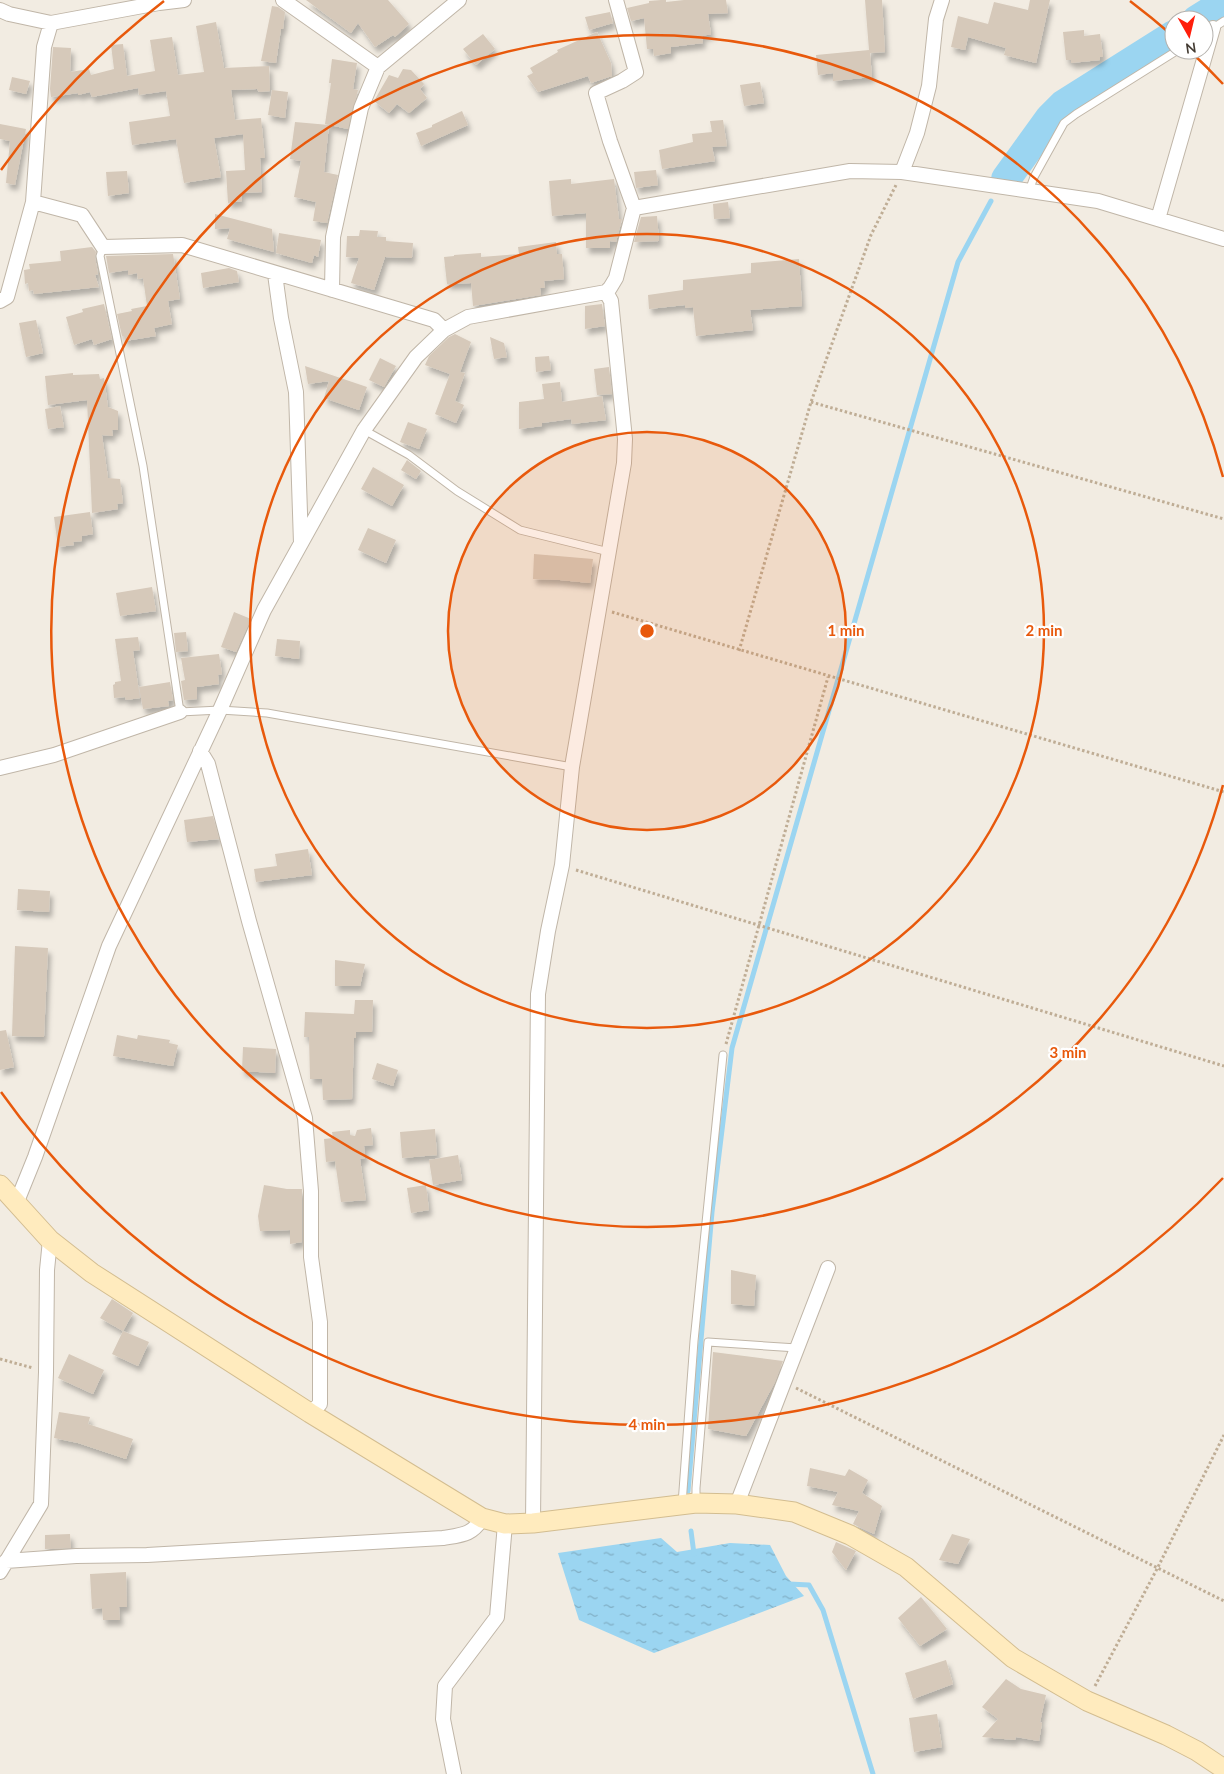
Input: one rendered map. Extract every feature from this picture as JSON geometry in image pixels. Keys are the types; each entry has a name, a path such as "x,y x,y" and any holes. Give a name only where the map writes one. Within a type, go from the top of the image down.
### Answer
{"street":[{"path":"0,10 9,14 51,23 184,0"},
{"path":"283,0 378,67"},
{"path":"332,290 333,237 361,108 378,67 459,0"},
{"path":"16,1204 35,1157 109,946 220,710 264,610 364,430 416,357 444,330 468,317 606,292 616,278 634,208 610,141 596,93 636,72 616,0"},
{"path":"902,172 918,133 929,86 936,19 942,0"},
{"path":"0,301 7,297 33,202 44,47 51,23"},
{"path":"1158,219 1205,60"},
{"path":"634,208 850,171 902,172 1098,201 1224,239"},
{"path":"33,202 82,215 103,247 182,245 434,320 444,330"},
{"path":"275,274 296,392 301,544"},
{"path":"533,1523 538,994 548,931 562,865 572,766 624,463 625,439 611,301 606,292"},
{"path":"0,768 54,755 180,712"},
{"path":"200,751 208,764 249,921 304,1118 312,1191 311,1257 320,1322 320,1404 310,1412"},
{"path":"0,1185 50,1240 92,1273 310,1412 482,1518 504,1524 533,1523 689,1504 737,1504 794,1512 850,1535 906,1567 1013,1658 1087,1701 1166,1735 1197,1751 1224,1769"},
{"path":"3,1566 42,1504 47,1270 50,1240"},
{"path":"737,1504 828,1268"},
{"path":"3,1566 76,1556 146,1555 443,1538 466,1534 477,1528 482,1518"},
{"path":"454,1774 443,1719 445,1686 497,1617 504,1524"}],"lane":[{"path":"1029,191 1034,177 1064,123 1164,59"},
{"path":"103,247 100,256 143,466 180,712 220,710 268,713 572,766"},
{"path":"364,430 409,456 457,491 520,530 609,552"},
{"path":"689,1504 695,1332 723,1055"},
{"path":"689,1504 696,1488 708,1342 797,1348"}],"path":[{"path":"739,651 811,402 871,235 902,172"},
{"path":"811,402 1224,519"},
{"path":"600,608 739,651 1224,792"},
{"path":"723,1055 828,676"},
{"path":"562,865 1224,1066"},
{"path":"0,1359 46,1372"},
{"path":"784,1382 1224,1601"},
{"path":"1087,1701 1158,1567 1224,1435"}],"water":[{"path":"661,1538 677,1552 730,1543 770,1545 786,1576 804,1596 654,1653 579,1620 558,1553"}],"building":[{"path":"306,0 388,0 409,24 395,37 393,35 375,47 358,23 351,33"},
{"path":"666,0 666,2 726,0 728,13 708,14 711,34 702,36 703,43 671,47 671,53 654,56 653,49 647,49 644,18 631,21 627,8 649,3 649,1"},
{"path":"865,0 882,0 885,52 870,53 872,77 833,81 833,73 818,75 816,55 869,50"},
{"path":"1030,0 1050,0 1036,63 1004,55 1006,48 968,37 965,50 951,47 958,16 988,24 994,2 1028,10"},
{"path":"272,6 278,7 285,12 276,63 261,61"},
{"path":"610,12 613,23 589,30 585,17"},
{"path":"216,22 224,68 269,66 270,91 259,92 257,89 231,90 235,120 261,118 265,158 260,158 262,192 241,193 242,201 228,203 226,171 245,170 243,134 214,138 221,177 184,183 176,139 132,145 129,122 170,116 166,91 139,95 138,88 92,97 90,92 51,97 50,89 53,47 71,48 70,72 89,69 91,75 114,69 111,45 123,44 127,76 155,71 150,40 172,37 178,75 204,72 196,26"},
{"path":"1084,30 1084,36 1100,34 1103,57 1100,57 1100,60 1071,63 1071,60 1066,60 1063,32"},
{"path":"597,32 611,63 612,76 591,83 588,76 538,92 527,76 533,73 530,68 558,52 557,50"},
{"path":"483,34 495,49 476,65 463,49"},
{"path":"332,59 357,63 353,89 358,90 348,129 325,124 331,83 329,83"},
{"path":"403,69 411,70 424,84 420,89 427,98 409,113 397,104 389,113 374,101 389,75 398,78"},
{"path":"12,77 30,81 26,94 9,90"},
{"path":"760,82 764,103 744,106 740,85"},
{"path":"272,90 288,92 285,118 268,115"},
{"path":"462,111 468,125 421,146 416,133"},
{"path":"723,120 727,146 712,147 715,161 662,169 659,150 693,142 692,134 712,132 710,121"},
{"path":"295,122 329,125 324,172 338,175 327,223 313,221 316,202 294,197 301,161 290,159"},
{"path":"0,124 26,129 15,185 6,183 10,141 0,139"},
{"path":"656,170 658,185 636,188 634,172"},
{"path":"127,171 129,193 108,196 106,172"},
{"path":"571,179 571,184 614,179 619,219 622,219 616,242 610,241 610,248 586,248 586,213 552,216 549,181"},
{"path":"728,202 730,218 714,219 713,204"},
{"path":"215,214 272,229 274,252 227,239 230,228 215,229"},
{"path":"657,216 659,241 634,242 641,217"},
{"path":"360,230 378,231 377,237 386,237 386,241 413,243 412,258 385,257 374,290 351,283 359,258 346,257 347,236 359,236"},
{"path":"279,233 321,240 318,257 314,255 312,263 276,253"},
{"path":"556,242 557,254 562,254 564,279 544,281 545,288 540,288 541,295 473,306 471,283 447,284 444,257 481,253 481,257 519,254 518,247"},
{"path":"92,247 96,252 98,274 95,275 99,287 34,294 33,290 29,291 28,283 25,284 24,270 30,269 29,264 61,261 60,251"},
{"path":"173,254 180,299 168,301 172,324 154,328 156,336 125,341 117,314 147,306 143,278 138,279 137,273 128,275 128,270 109,273 106,256"},
{"path":"799,259 802,306 750,310 753,330 696,336 693,307 685,308 685,305 649,309 648,295 683,290 683,280 751,273 751,263"},
{"path":"229,268 237,271 239,282 203,288 201,273"},
{"path":"104,304 112,339 94,345 92,339 74,345 66,317 83,312 82,309"},
{"path":"602,304 605,326 585,329 585,306"},
{"path":"36,320 43,353 26,357 19,323"},
{"path":"455,334 471,342 460,372 465,373 455,401 464,405 456,423 435,414 450,374 425,365 429,356 449,337"},
{"path":"490,337 504,343 507,357 494,359"},
{"path":"549,356 551,370 536,372 535,357"},
{"path":"380,358 396,366 384,387 369,380"},
{"path":"305,366 367,387 359,410 324,398 329,381 308,384"},
{"path":"609,367 612,394 597,395 594,369"},
{"path":"73,373 73,375 99,374 100,379 104,378 108,407 118,411 118,430 112,430 113,436 102,435 108,478 120,479 123,503 117,504 118,509 92,513 87,400 48,405 45,376"},
{"path":"560,382 562,402 602,396 606,420 572,424 571,419 542,423 542,426 519,429 519,402 544,399 542,384"},
{"path":"60,406 64,427 48,429 45,409"},
{"path":"408,422 427,429 419,449 400,442"},
{"path":"407,460 421,471 416,479 401,470"},
{"path":"373,467 404,485 392,506 361,489"},
{"path":"90,512 93,534 82,536 82,541 73,542 74,545 58,547 54,517"},
{"path":"368,528 396,540 386,563 358,550"},
{"path":"534,554 593,559 590,583 533,579"},
{"path":"152,587 156,611 120,616 116,593"},
{"path":"234,612 251,619 236,652 221,647"},
{"path":"186,632 188,651 176,652 174,633"},
{"path":"138,637 140,650 133,651 140,698 126,700 125,697 114,698 113,685 115,682 121,681 115,639"},
{"path":"277,639 300,641 299,659 275,656"},
{"path":"219,654 222,674 218,675 219,684 197,687 197,699 184,700 181,681 185,680 181,658"},
{"path":"170,682 173,700 168,701 169,706 143,709 139,687"},
{"path":"213,816 219,839 187,842 184,820"},
{"path":"308,849 312,875 256,882 254,869 277,866 275,854"},
{"path":"18,889 50,891 49,912 17,910"},
{"path":"15,946 48,948 44,1037 12,1036"},
{"path":"335,960 365,964 360,986 335,986"},
{"path":"355,1000 373,1000 372,1032 356,1032 356,1038 354,1038 352,1099 323,1100 322,1079 310,1079 309,1037 304,1037 305,1012 354,1014"},
{"path":"6,1030 14,1067 0,1070 0,1031"},
{"path":"117,1035 137,1039 138,1035 170,1040 169,1043 178,1045 173,1066 113,1056"},
{"path":"243,1047 276,1049 275,1073 242,1071"},
{"path":"377,1063 398,1070 393,1086 372,1079"},
{"path":"371,1128 373,1145 364,1146 365,1159 360,1159 366,1200 341,1202 335,1161 326,1162 324,1139 333,1138 332,1132 350,1130 350,1135 355,1136 357,1130"},
{"path":"435,1129 437,1155 402,1158 400,1132"},
{"path":"458,1155 462,1180 433,1185 429,1160"},
{"path":"264,1185 287,1189 302,1189 302,1242 290,1244 290,1230 260,1231 258,1216"},
{"path":"426,1185 429,1210 411,1213 407,1188"},
{"path":"731,1270 756,1275 754,1306 731,1304"},
{"path":"112,1299 133,1313 123,1331 100,1318"},
{"path":"123,1331 149,1342 138,1366 112,1354"},
{"path":"713,1352 783,1361 775,1382 746,1436 708,1429"},
{"path":"69,1354 104,1370 93,1394 58,1378"},
{"path":"59,1412 90,1417 88,1424 133,1439 126,1459 78,1443 54,1438"},
{"path":"810,1468 845,1476 849,1469 868,1480 862,1493 882,1506 874,1534 853,1524 859,1511 832,1505 838,1492 807,1486"},
{"path":"70,1534 71,1548 45,1549 45,1535"},
{"path":"952,1534 970,1539 958,1564 939,1560"},
{"path":"836,1542 856,1551 846,1570 832,1552"},
{"path":"126,1572 127,1607 119,1607 120,1620 103,1620 102,1608 92,1609 90,1574"},
{"path":"921,1597 947,1629 920,1646 898,1618"},
{"path":"946,1660 953,1684 913,1699 905,1673"},
{"path":"1006,1679 1021,1689 1046,1695 1040,1722 1042,1723 1039,1741 1016,1737 1015,1740 982,1737 998,1719 982,1707"},
{"path":"937,1714 942,1747 914,1752 909,1718"}],"waterway":[{"path":"1213,10 1224,3"},
{"path":"1006,179 1050,118 1063,105 1164,41"},
{"path":"688,1491 712,1212 732,1048 958,262 991,201"},
{"path":"691,1531 694,1554"},
{"path":"789,1584 809,1585 823,1610 873,1774"}]}
